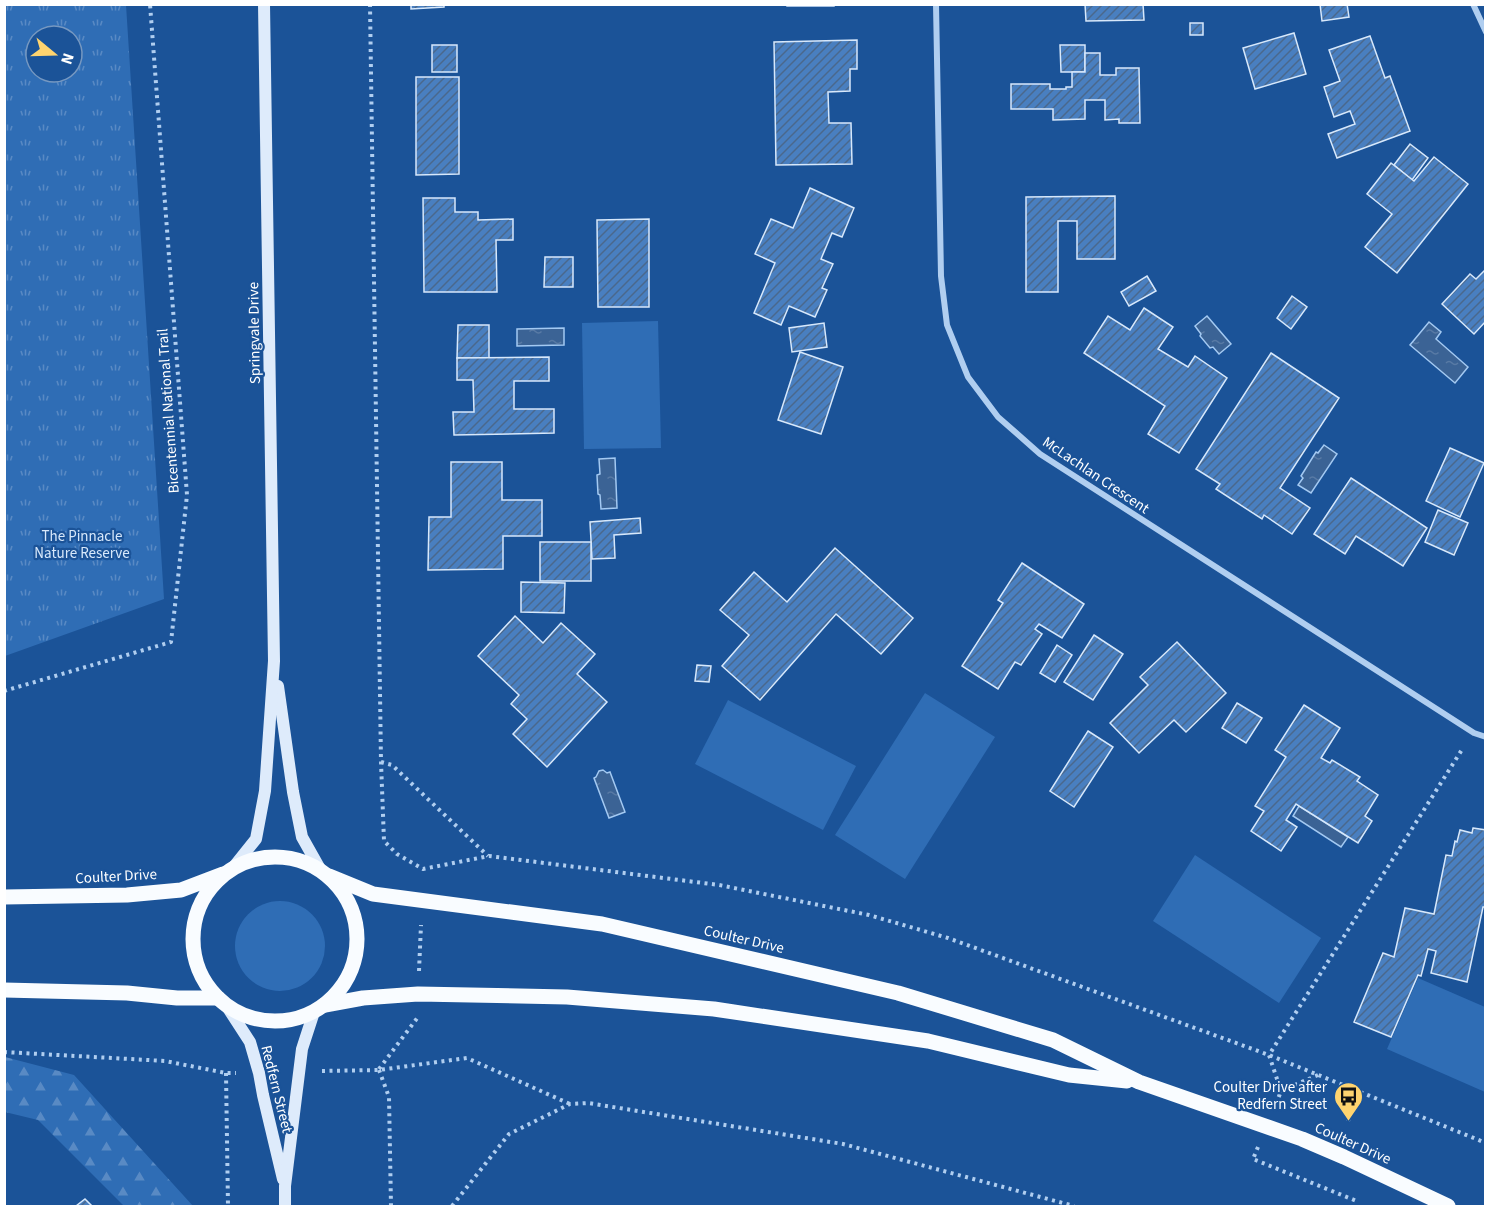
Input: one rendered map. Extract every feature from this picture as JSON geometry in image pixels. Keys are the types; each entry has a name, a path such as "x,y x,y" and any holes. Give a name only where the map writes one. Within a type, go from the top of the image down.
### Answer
{"main road":[{"name":"Springvale Drive","path":"229,871 256,839 265,791 274,661 264,4"},
{"name":"Springvale Drive","path":"274,661 293,792 302,837 324,873"},
{"path":"276,856 299,860 324,873 347,899 357,927 356,956 345,983 320,1008 293,1020 269,1021 246,1016 222,1001 201,975 194,948 195,920 207,894 229,871 253,860 276,856"},
{"name":"Coulter Drive","path":"4,897 127,895 181,890 229,871"},
{"name":"Coulter Drive","path":"324,873 373,894 602,924 898,993 1053,1040 1139,1082 1302,1139 1448,1206"},
{"path":"4,990 127,993 222,1001"},
{"name":"Coulter Drive","path":"320,1008 363,998 418,994 567,997 714,1009 928,1041 1069,1075 1139,1082"},
{"name":"Redfern Street","path":"222,1001 250,1042 285,1186"},
{"name":"Redfern Street","path":"285,1206 285,1186 302,1049 320,1008"}],"street":[{"name":"McLachlan Crescent","path":"936,4 941,276 946,325 966,373 992,409 1040,454 1473,732 1485,737"},
{"path":"1473,4 1485,32"}],"path":[{"name":"Bicentennial National Trail","path":"4,692 171,642 187,495 150,4"},
{"path":"369,4 384,841 397,854 423,869 489,856 719,885 869,915 948,938 1269,1055 1485,1143"},
{"path":"1269,1055 1473,732"},
{"path":"381,762 392,765 489,856"},
{"path":"379,1070 418,1019 423,869"},
{"path":"4,1052 165,1061 226,1073 228,1206"},
{"path":"1269,1055 1281,1091 1318,1075"},
{"path":"379,1070 467,1058 570,1104"},
{"path":"379,1070 389,1097 391,1206"},
{"path":"1348,1121 1359,1091"},
{"path":"452,1206 509,1134 570,1104 588,1103 843,1144 1074,1206"}],"green space":[{"name":"The Pinnacle Nature Reserve","path":"5,4 126,5 164,599 5,656"},
{"path":"658,321 661,448 584,449 582,323"},
{"path":"925,693 995,737 905,879 835,835"},
{"path":"728,700 856,766 823,830 695,764"},
{"path":"1195,855 1321,938 1279,1003 1153,921"},
{"path":"271,901 289,901 305,908 318,921 325,937 325,955 318,971 305,984 289,991 271,991 255,984 242,971 235,955 235,937 242,921 255,908"},
{"path":"1418,978 1485,1007 1485,1092 1387,1049"},
{"path":"5,1057 74,1075 193,1206 124,1206 38,1120 5,1112"}],"water":[{"path":"1207,316 1231,344 1219,354 1213,347 1210,348 1195,326"},
{"path":"1429,322 1441,332 1436,339 1468,367 1455,383 1410,345"},
{"path":"564,328 564,345 517,346 517,329"},
{"path":"1324,445 1337,454 1311,493 1298,485 1316,452 1318,453"},
{"path":"615,458 617,508 601,509 597,475 600,474 599,459"},
{"path":"599,771 610,772 625,812 609,818 594,778"},
{"path":"1299,806 1348,837 1341,847 1293,816"}],"building":[{"path":"411,4 444,4 444,7 411,9"},
{"path":"787,4 834,4 834,6 787,6"},
{"path":"1085,4 1143,4 1144,20 1086,21"},
{"path":"1320,4 1347,4 1349,17 1322,21"},
{"path":"1190,23 1203,23 1203,35 1190,35"},
{"path":"1294,33 1306,74 1255,89 1243,48"},
{"path":"1370,36 1385,78 1390,76 1410,131 1337,158 1328,134 1355,124 1350,111 1334,117 1324,87 1340,81 1329,50"},
{"path":"857,40 857,69 850,69 850,91 828,92 829,123 851,123 852,164 776,165 774,42"},
{"path":"432,45 457,45 457,72 432,72"},
{"path":"1060,45 1085,45 1085,72 1061,72"},
{"path":"1085,53 1100,53 1100,75 1116,75 1116,68 1139,68 1140,123 1119,123 1119,119 1105,120 1105,100 1085,100 1085,119 1053,120 1053,109 1011,109 1011,84 1050,84 1050,89 1072,87 1072,72 1085,72"},
{"path":"416,77 459,77 459,174 416,175"},
{"path":"1410,144 1428,158 1412,180 1394,165"},
{"path":"1434,157 1468,184 1397,273 1365,247 1392,214 1367,194 1391,163 1414,181"},
{"path":"810,188 854,208 842,237 832,233 821,259 833,264 822,288 827,290 815,317 789,306 781,325 754,313 775,263 755,254 771,219 793,228"},
{"path":"1115,196 1115,259 1077,259 1077,221 1058,221 1058,292 1026,292 1026,197"},
{"path":"423,198 455,198 455,212 478,212 478,220 513,219 513,240 496,240 497,292 424,292"},
{"path":"649,219 649,307 598,307 597,220"},
{"path":"545,257 573,257 573,287 544,287"},
{"path":"1486,269 1486,321 1474,334 1442,304 1470,274 1476,279"},
{"path":"1147,276 1156,291 1129,306 1121,292"},
{"path":"1292,296 1307,307 1291,329 1277,318"},
{"path":"1144,308 1173,327 1158,349 1188,367 1195,356 1227,378 1179,453 1148,434 1165,406 1084,353 1108,316 1130,330"},
{"path":"824,323 827,347 792,352 789,328"},
{"path":"458,325 489,325 489,358 457,358"},
{"path":"800,352 843,367 821,434 778,420"},
{"path":"1271,353 1339,398 1280,488 1310,508 1292,534 1264,515 1262,519 1216,489 1220,484 1196,469"},
{"path":"549,357 549,381 514,381 514,409 554,409 554,433 454,435 453,412 474,412 473,380 457,380 457,358"},
{"path":"1450,448 1484,463 1460,517 1426,501"},
{"path":"451,462 502,462 502,500 542,500 542,536 503,536 503,569 428,570 429,517 451,517"},
{"path":"1351,478 1427,528 1403,566 1356,536 1345,554 1314,534"},
{"path":"1438,510 1468,523 1454,555 1425,542"},
{"path":"640,518 641,533 614,535 615,558 592,559 590,522"},
{"path":"540,542 591,542 591,581 540,581"},
{"path":"835,548 913,618 881,654 836,614 760,700 722,666 749,635 720,610 754,572 787,602"},
{"path":"1022,563 1084,604 1062,638 1039,624 1035,629 1042,634 1021,665 1015,662 998,689 962,666 1003,603 998,600"},
{"path":"521,582 565,583 564,613 521,612"},
{"path":"515,616 543,643 561,623 595,654 577,674 607,702 547,767 513,734 527,719 511,704 519,695 478,656"},
{"path":"1094,635 1123,654 1093,700 1064,682"},
{"path":"1177,642 1226,693 1186,732 1174,720 1139,753 1110,723 1148,685 1140,677"},
{"path":"1057,645 1072,655 1055,682 1040,673"},
{"path":"697,665 711,666 709,682 695,681"},
{"path":"1237,703 1262,718 1246,743 1222,728"},
{"path":"1304,705 1340,728 1321,758 1330,763 1332,760 1360,777 1357,781 1378,795 1365,816 1372,821 1358,843 1296,804 1286,820 1297,827 1281,851 1251,831 1264,811 1255,806 1286,757 1275,750"},
{"path":"1088,731 1113,747 1074,807 1050,791"},
{"path":"1473,828 1486,830 1486,907 1483,907 1467,982 1431,973 1436,951 1428,949 1421,976 1418,975 1391,1037 1354,1022 1383,953 1394,957 1405,908 1434,914 1446,855 1452,856 1460,830 1472,833"},
{"path":"85,1199 92,1206 76,1206"}],"place":[{"name":"Coulter Drive after Redfern Street","path":"1348,1122"}]}
